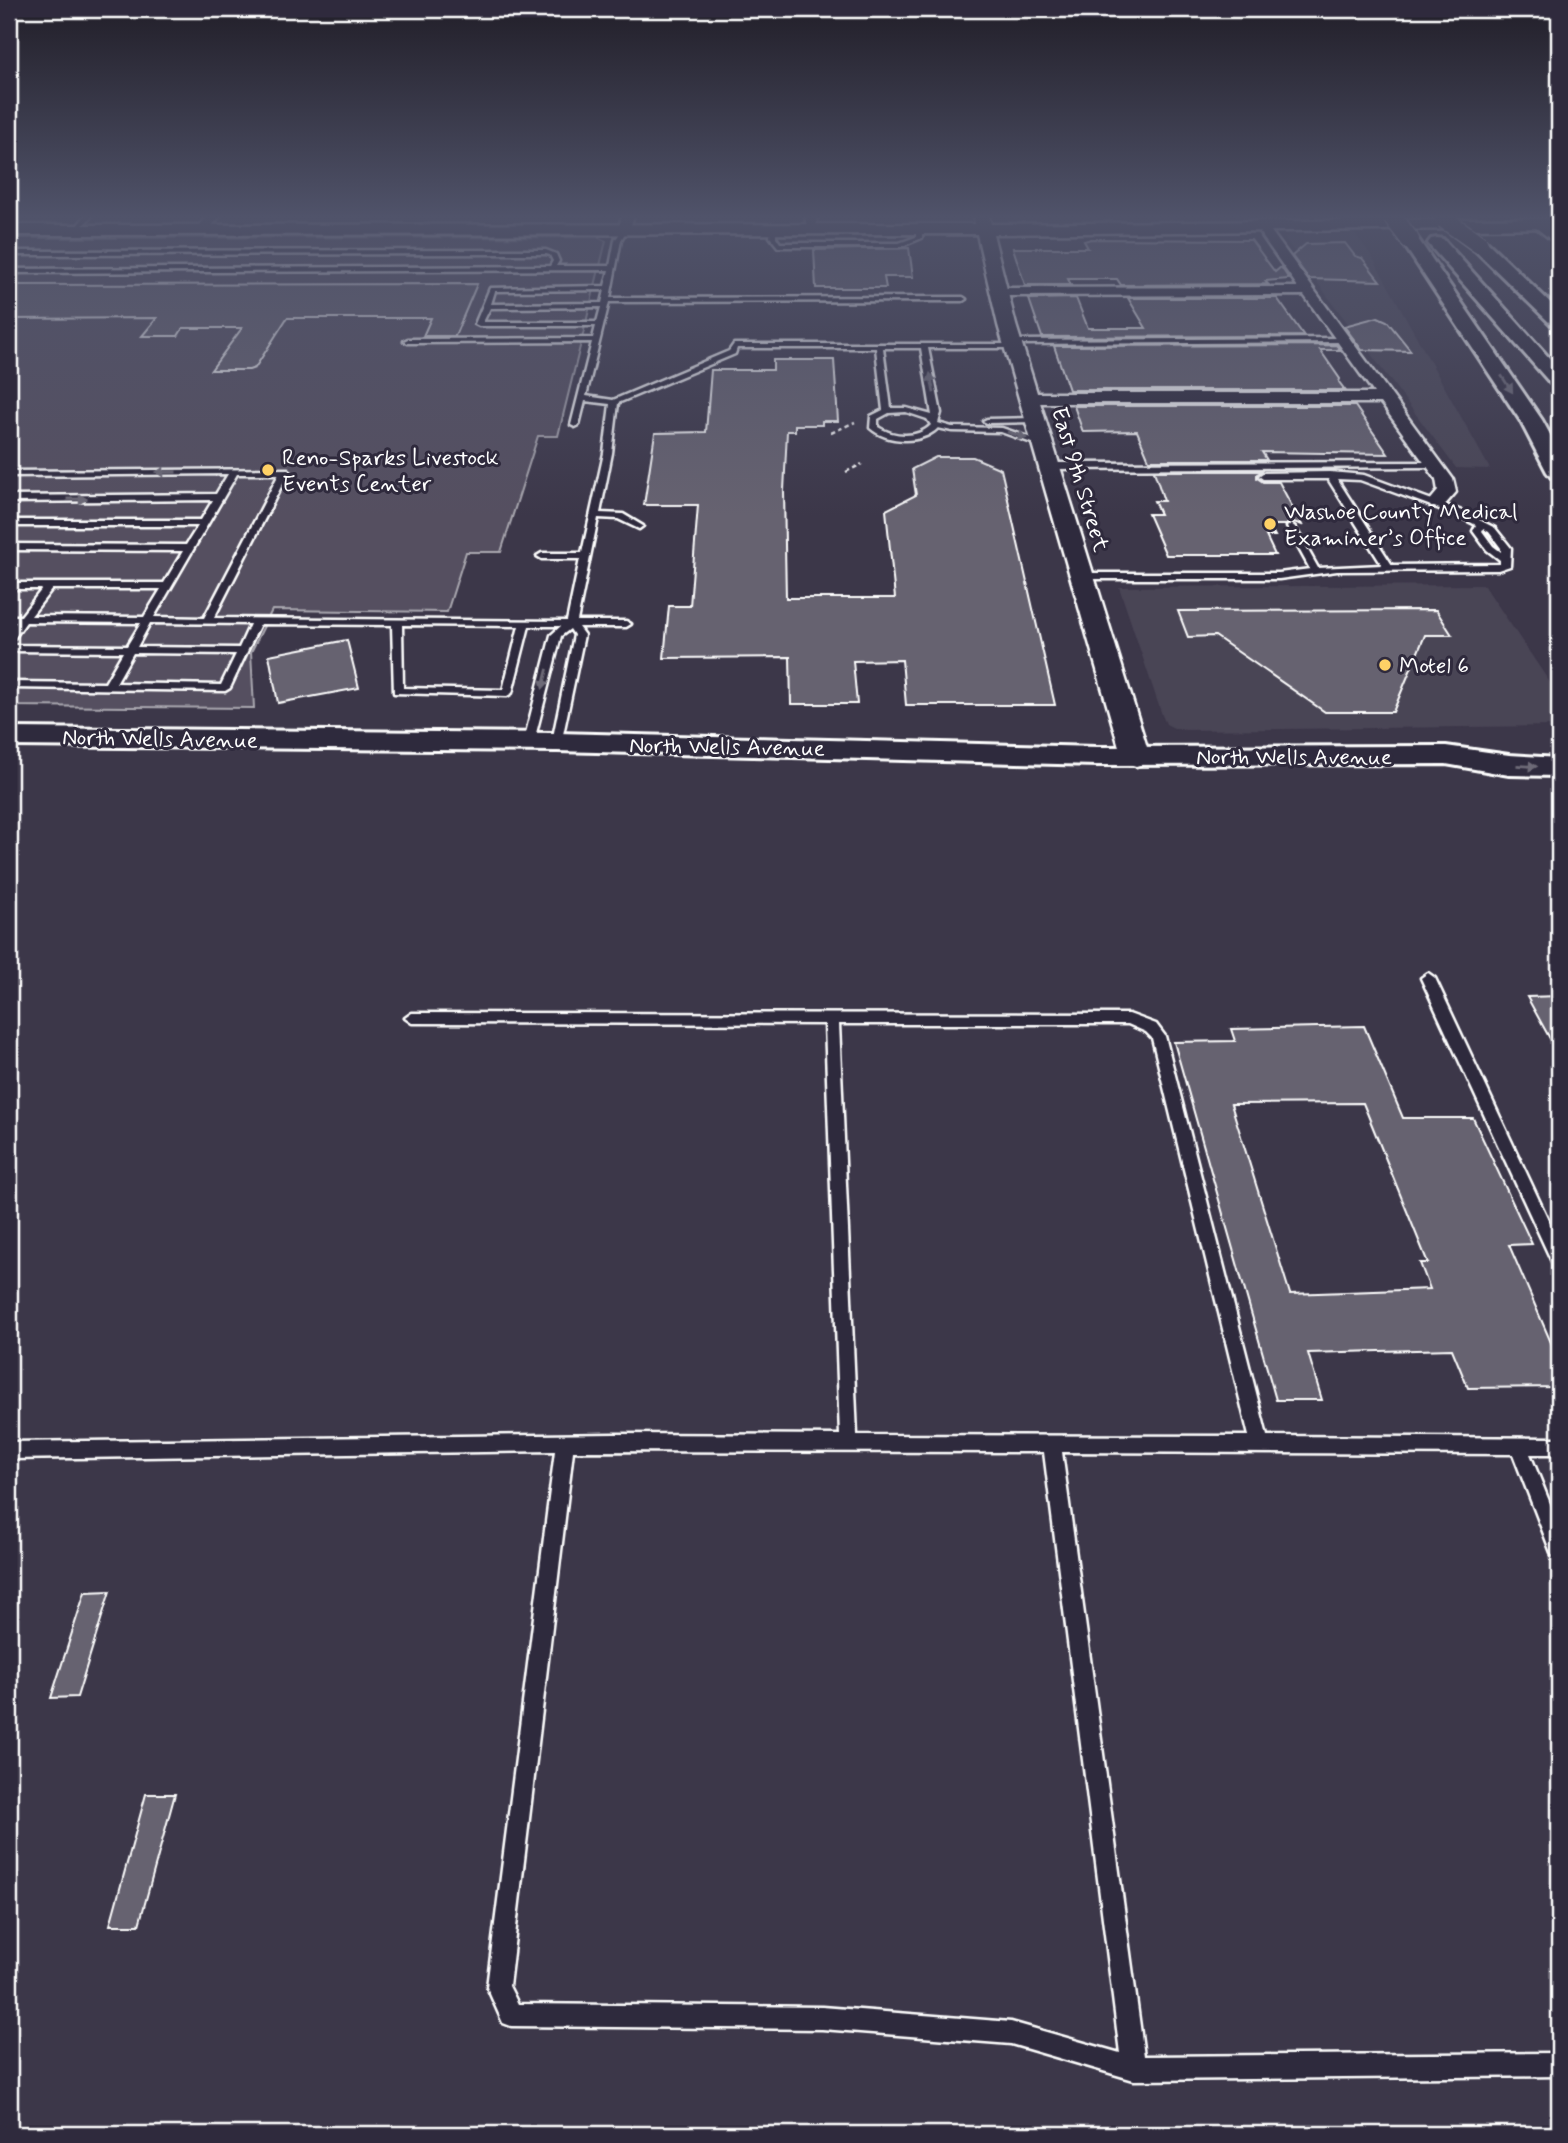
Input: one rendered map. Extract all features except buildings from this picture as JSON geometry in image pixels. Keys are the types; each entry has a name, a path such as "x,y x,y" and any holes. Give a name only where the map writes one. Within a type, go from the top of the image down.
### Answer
{"main road":[{"path":"1461,316 1531,420 1559,472"},
{"path":"1502,316 1559,381"},
{"path":"1535,316 1559,344"},
{"name":"North Wells Avenue","path":"9,737 543,742 1136,757 1446,755 1509,765 1559,767"},
{"name":"North Wells Avenue","path":"1446,755 1472,744 1559,742"}],"street":[{"name":"East 9th Street","path":"1005,316 1136,757"},
{"path":"1326,316 1448,487 1437,503"},
{"path":"1029,398 1385,398"}],"lane":[{"path":"483,316 479,324 600,324"},
{"path":"575,425 602,316"},
{"path":"408,341 596,340"},
{"path":"581,398 614,402 732,352 734,346 1343,340"},
{"path":"879,346 887,411"},
{"path":"925,346 937,424"},
{"path":"543,742 556,635 571,624 608,454 614,402"},
{"path":"1036,420 950,419 937,424 919,436 888,435 874,428 872,423 874,418 887,411 915,411 937,424 952,429 1002,430 1046,455 1432,464"},
{"path":"109,686 234,471"},
{"path":"9,473 285,471 207,621"},
{"path":"1330,475 1390,568"},
{"path":"1082,576 1279,576 1315,570 1505,566 1506,559 1490,548 1477,531 1480,526 1437,503 1361,477 1263,476"},
{"path":"9,499 218,498"},
{"path":"594,515 620,516 639,526"},
{"path":"9,523 202,523"},
{"path":"1291,527 1315,570"},
{"path":"9,547 188,548"},
{"path":"542,556 585,556"},
{"path":"9,586 166,586"},
{"path":"9,638 49,586"},
{"path":"9,619 626,624"},
{"path":"9,685 225,688 257,620"},
{"path":"397,622 398,691 507,693 525,622"},
{"path":"543,742 579,635 571,624"},
{"path":"9,648 243,651"},
{"path":"1428,978 1559,1259"},
{"path":"412,1018 1129,1019 1151,1028 1158,1036 1260,1444"},
{"path":"832,1020 849,1442"},
{"path":"9,1451 849,1442 1559,1446"},
{"path":"565,1443 498,1987 511,2015 822,2018 1010,2033 1134,2068 1559,2065"},
{"path":"1052,1443 1134,2068"},
{"path":"1518,1446 1559,1549"}],"path":[{"path":"831,433 856,422"},
{"path":"846,472 862,464"}],"shaded area":[{"name":"Reno-Sparks Livestock Events Center","path":"9,316 588,316 558,436 538,436 501,552 466,552 447,612 272,610 251,652 254,708 9,706"},
{"path":"1342,316 1405,316 1490,469 1456,468"},
{"path":"1484,585 1559,696 1559,726 1174,728 1166,724 1162,715 1119,587"}],"place":[{"name":"Reno-Sparks Livestock Events Center","path":"268,470"},
{"name":"Washoe County Medical Examiner’s Office","path":"1270,524"},
{"name":"Motel 6","path":"1385,665"}]}
